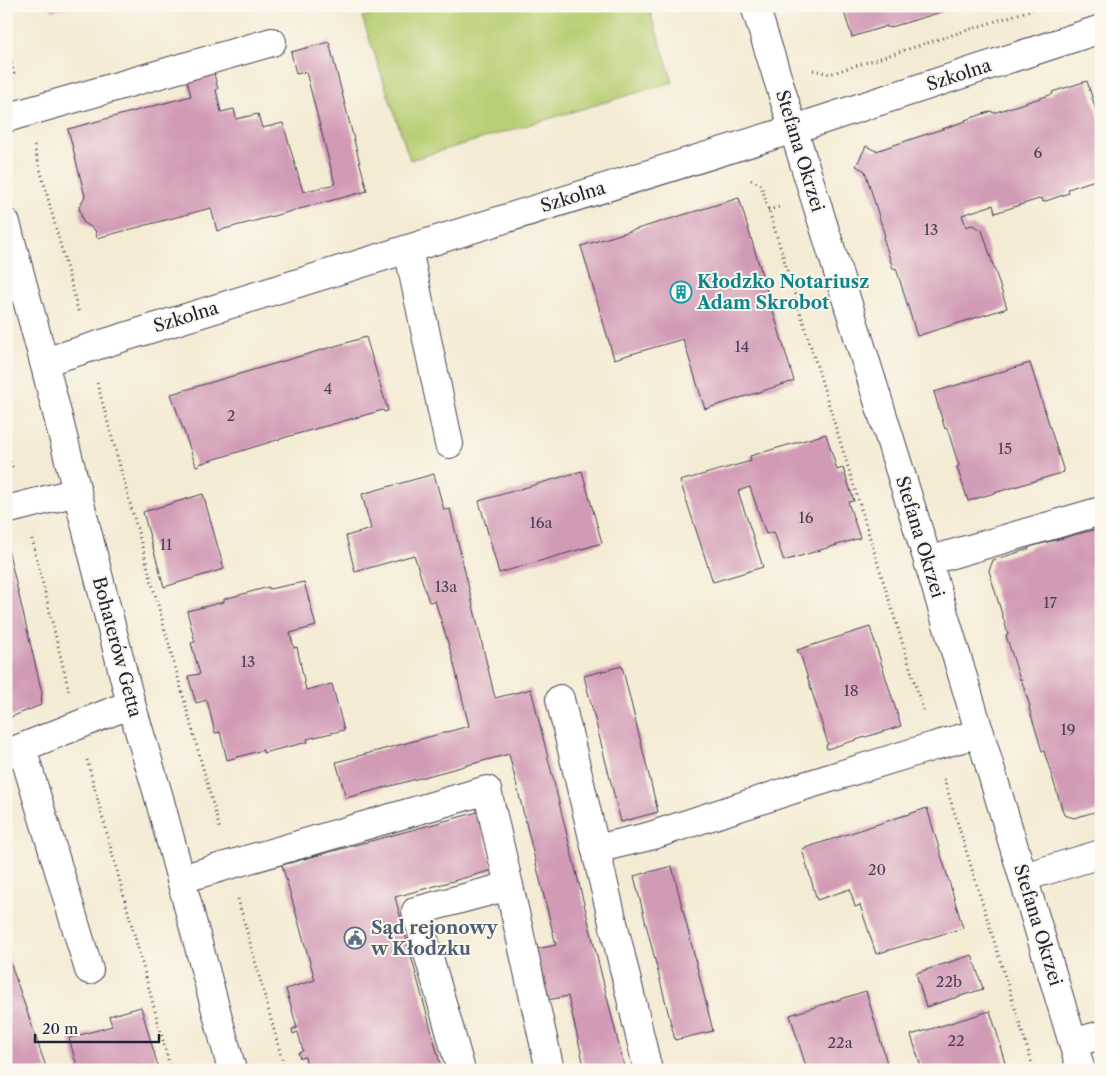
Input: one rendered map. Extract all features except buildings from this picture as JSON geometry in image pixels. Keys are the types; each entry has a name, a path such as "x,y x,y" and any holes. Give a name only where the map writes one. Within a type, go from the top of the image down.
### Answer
{"street":[{"name":"Stefana Okrzei","path":"755,6 928,561 1081,1070"},
{"name":"Szkolna","path":"44,362 794,129 1101,29"},
{"path":"15,115 272,42"},
{"name":"Bohaterów Getta","path":"6,223 44,362 131,704 158,794 232,1070"},
{"path":"408,248 449,444"},
{"path":"6,510 76,492"},
{"path":"928,561 1101,511"},
{"path":"560,699 648,1070"},
{"path":"89,970 14,751 131,704"},
{"path":"596,849 650,836 980,733"},
{"path":"181,879 488,790 550,1070"},
{"path":"1024,877 1101,854"},
{"path":"461,1070 416,911 509,886"},
{"path":"1073,1043 1101,1035"}],"path":[{"path":"810,69 830,74 1042,6"},
{"path":"6,44 15,115 88,348 285,1070"},
{"path":"734,147 744,177 760,185 1034,1070"}],"green space":[{"path":"403,6 648,6 673,82 410,160 362,17"}],"place":[{"name":"Kłodzko Notariusz Adam Skrobot","path":"681,292"},
{"name":"Sąd rejonowy w Kłodzku","path":"355,938"}]}
